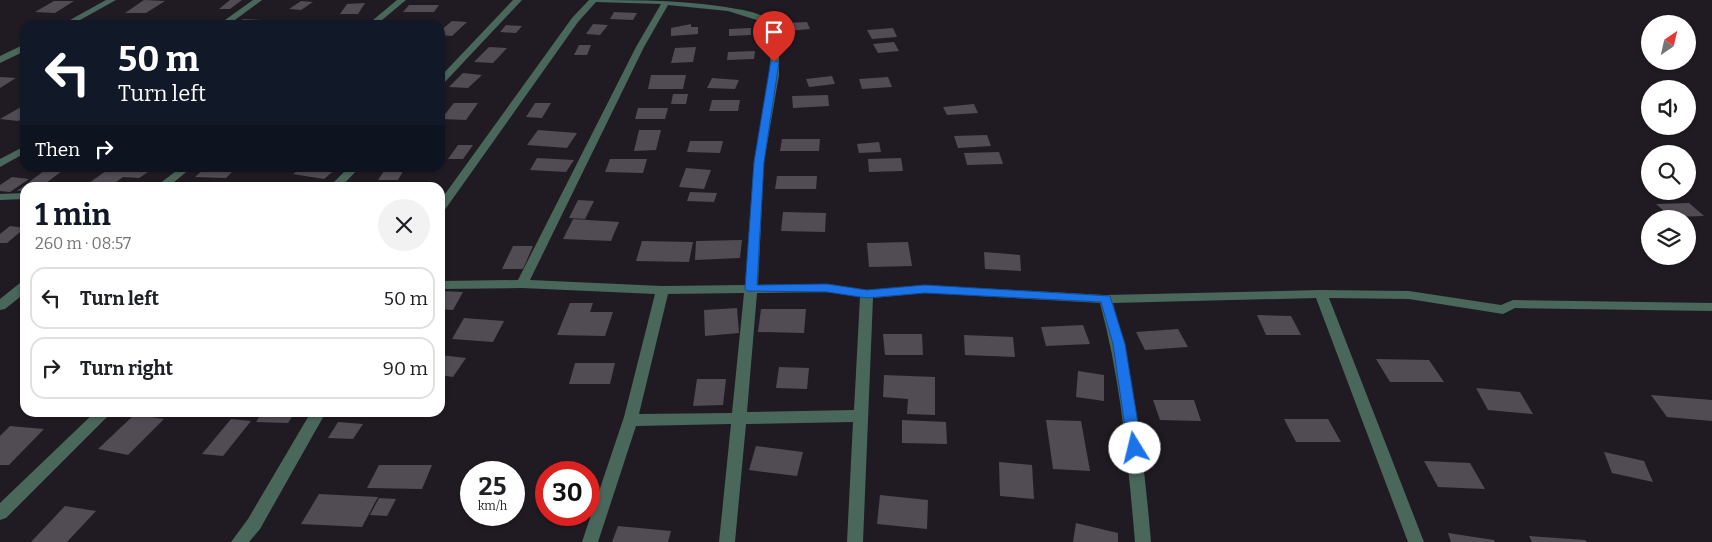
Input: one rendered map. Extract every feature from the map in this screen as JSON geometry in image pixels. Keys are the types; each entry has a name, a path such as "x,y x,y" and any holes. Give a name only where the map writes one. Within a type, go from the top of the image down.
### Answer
{"street":[{"path":"74,20 112,0"},
{"path":"229,20 258,0"},
{"path":"377,20 402,0"},
{"path":"445,77 518,0"},
{"path":"445,192 575,20 594,0 667,0 732,8 767,21 775,49 774,76 759,162 751,289 737,417 727,542"},
{"path":"522,284 640,47 667,0"},
{"path":"0,60 20,50"},
{"path":"0,164 20,152"},
{"path":"167,182 181,172"},
{"path":"340,182 350,172"},
{"path":"0,197 20,196"},
{"path":"445,285 522,284 662,290 827,288 867,294 925,289 1105,299 1321,294 1409,295 1503,310 1513,304 1712,307"},
{"path":"0,306 20,290"},
{"path":"590,542 632,420 650,351 662,290"},
{"path":"855,542 867,294"},
{"path":"1321,294 1416,542"},
{"path":"1105,299 1119,344 1135,448 1143,542"},
{"path":"632,420 862,416"},
{"path":"0,514 100,417"},
{"path":"240,542 254,524 316,417"}],"building":[{"path":"144,0 165,1 146,13 125,13"},
{"path":"230,0 242,0 230,9 219,9"},
{"path":"54,1 74,1 55,13 35,12"},
{"path":"301,1 313,2 301,10 289,9"},
{"path":"365,3 358,14 340,14 347,4"},
{"path":"409,5 439,5 434,12 403,12"},
{"path":"614,12 637,13 633,20 610,19"},
{"path":"452,21 467,22 452,36 445,35 445,27"},
{"path":"807,22 810,29 788,31 786,23"},
{"path":"593,24 608,25 600,35 586,34"},
{"path":"691,24 691,27 698,27 698,34 671,36 671,28"},
{"path":"506,25 522,26 516,33 500,32"},
{"path":"751,28 751,35 729,36 729,29"},
{"path":"893,28 897,37 872,39 867,30"},
{"path":"894,42 899,51 878,53 873,44"},
{"path":"579,45 591,45 587,55 574,55"},
{"path":"489,47 507,48 493,63 474,62"},
{"path":"696,47 693,62 671,63 675,48"},
{"path":"755,51 754,59 727,60 728,52"},
{"path":"463,73 482,75 468,88 449,87"},
{"path":"651,75 686,75 683,89 648,89"},
{"path":"832,76 835,84 809,87 806,79"},
{"path":"0,77 16,78 0,88"},
{"path":"888,77 892,87 862,89 859,79"},
{"path":"712,78 739,80 735,89 707,88"},
{"path":"673,94 688,94 686,104 671,104"},
{"path":"828,95 829,106 793,108 792,96"},
{"path":"712,100 740,100 738,111 709,111"},
{"path":"454,103 478,103 466,120 445,119 445,114"},
{"path":"535,103 551,103 542,118 526,117"},
{"path":"974,104 978,113 947,115 943,107"},
{"path":"20,108 20,120 0,119"},
{"path":"638,108 668,108 665,119 635,119"},
{"path":"538,130 577,133 567,148 527,145"},
{"path":"639,130 661,130 656,150 634,151"},
{"path":"987,135 991,146 958,148 954,136"},
{"path":"782,139 820,139 819,151 780,151"},
{"path":"690,141 723,141 720,153 687,152"},
{"path":"879,142 881,152 859,153 857,144"},
{"path":"458,145 473,145 463,159 448,159"},
{"path":"999,152 1003,164 967,165 964,153"},
{"path":"537,158 574,160 566,172 530,170"},
{"path":"901,158 903,171 869,172 868,159"},
{"path":"610,159 647,159 643,173 605,172"},
{"path":"686,168 711,170 704,189 679,187"},
{"path":"43,172 61,172 47,182 29,182"},
{"path":"104,172 148,172 139,178 123,177 116,182 90,182"},
{"path":"201,172 232,172 226,178 195,177"},
{"path":"296,172 332,172 324,179 293,174"},
{"path":"383,172 403,172 398,180 378,180"},
{"path":"777,176 817,176 816,189 775,189"},
{"path":"12,177 29,179 20,182 20,185 10,192 0,191 0,185"},
{"path":"690,192 717,193 714,202 687,201"},
{"path":"578,200 594,201 585,219 569,218"},
{"path":"1689,203 1704,216 1696,216 1696,210 1663,210 1656,204"},
{"path":"783,212 826,213 825,232 781,231"},
{"path":"573,219 619,222 611,241 563,239"},
{"path":"10,226 20,227 20,232 7,243 0,243 0,234"},
{"path":"742,240 740,258 695,260 696,241"},
{"path":"642,241 693,242 689,262 636,261"},
{"path":"908,242 912,266 869,267 867,243"},
{"path":"513,246 533,246 523,269 502,269"},
{"path":"984,252 1020,255 1021,271 985,269"},
{"path":"445,291 463,292 453,310 445,309"},
{"path":"570,303 593,303 590,312 613,312 605,336 557,335"},
{"path":"737,308 739,333 705,336 704,310"},
{"path":"761,309 806,309 804,333 758,332"},
{"path":"1257,315 1291,316 1301,335 1266,335"},
{"path":"464,318 504,321 493,342 452,339"},
{"path":"1083,325 1090,344 1046,346 1041,327"},
{"path":"1178,329 1188,347 1145,350 1136,332"},
{"path":"883,334 922,334 923,355 885,355"},
{"path":"964,335 1013,337 1015,357 965,355"},
{"path":"445,356 466,358 453,377 445,376"},
{"path":"1376,359 1429,360 1444,382 1390,382"},
{"path":"575,363 615,363 610,384 569,384"},
{"path":"779,367 809,368 807,389 776,388"},
{"path":"1078,371 1104,375 1104,401 1076,397"},
{"path":"884,375 935,377 935,415 907,414 908,399 883,397"},
{"path":"697,379 726,379 723,405 693,406"},
{"path":"1476,388 1520,392 1533,414 1488,410"},
{"path":"1651,395 1712,400 1712,421 1667,417"},
{"path":"1153,400 1194,400 1201,421 1160,420"},
{"path":"132,417 164,419 128,455 98,449"},
{"path":"259,417 292,417 288,423 256,422"},
{"path":"231,419 251,421 223,456 202,454"},
{"path":"1284,419 1328,419 1341,442 1296,442"},
{"path":"902,420 946,422 947,444 902,443"},
{"path":"1046,420 1081,421 1090,471 1053,469"},
{"path":"338,422 363,424 353,439 328,438"},
{"path":"10,426 44,429 9,465 0,465 0,436"},
{"path":"756,446 803,452 797,476 749,470"},
{"path":"1604,452 1644,461 1653,482 1612,473"},
{"path":"1424,461 1470,463 1485,489 1438,487"},
{"path":"999,462 1032,465 1034,499 1000,496"},
{"path":"379,465 432,465 422,489 367,488"},
{"path":"319,494 378,497 362,527 301,524"},
{"path":"880,495 928,500 927,529 877,524"},
{"path":"379,498 396,499 387,516 370,515"},
{"path":"65,506 96,511 67,542 31,542"},
{"path":"1076,523 1118,533 1118,542 1073,542"},
{"path":"618,526 671,531 668,542 612,542"},
{"path":"1448,533 1494,540 1495,542 1451,542"},
{"path":"1529,536 1585,540 1587,542 1532,542"}],"route":[{"path":"774,62 774,76 759,162 751,289 827,288 867,294 925,289 1105,299 1119,344 1135,448"}]}
